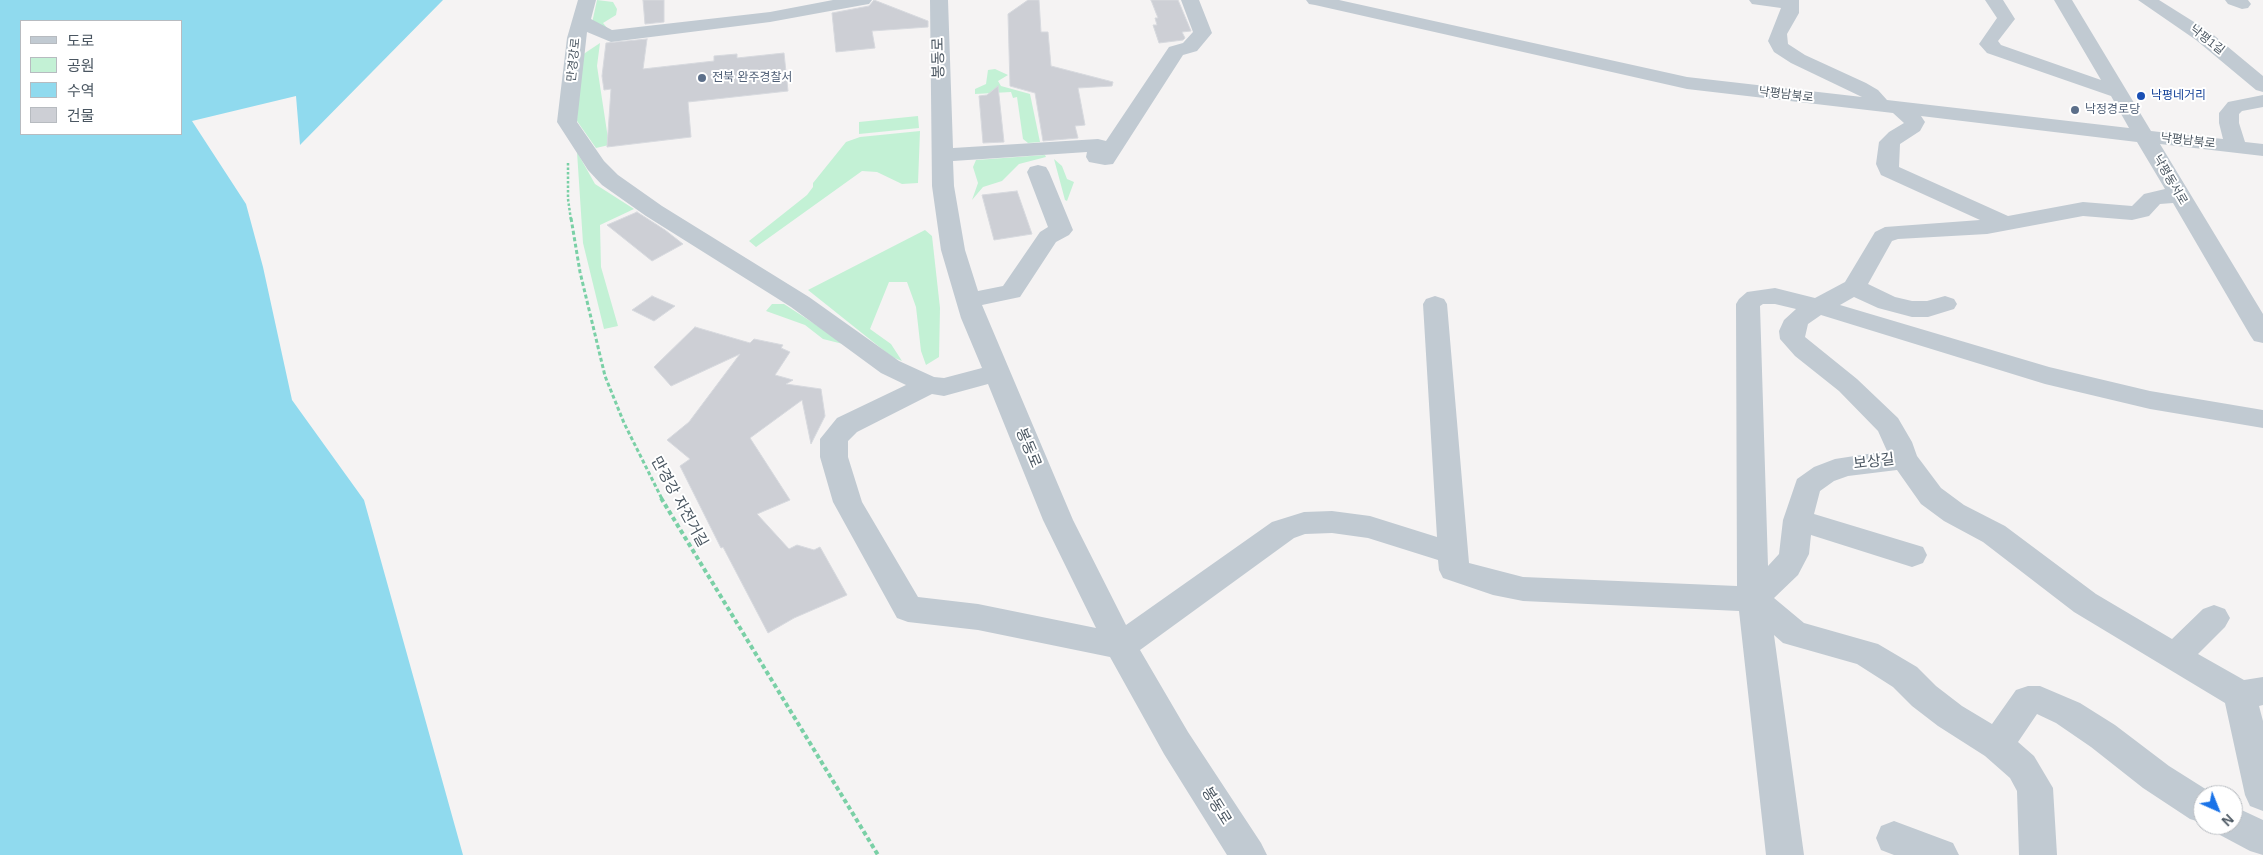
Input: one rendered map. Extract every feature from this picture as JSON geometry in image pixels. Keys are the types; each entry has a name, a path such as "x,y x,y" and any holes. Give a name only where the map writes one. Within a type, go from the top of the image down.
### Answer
{"street":[{"name":"만경강로","path":"567,122 572,86 573,57 587,0"},
{"name":"봉동로","path":"939,0 942,186 953,250 968,300 995,373 1058,520 1121,646 1176,743 1248,855"},
{"path":"941,155 1098,145 1097,157 1105,160 1176,50 1190,47 1203,33 1190,0"},
{"name":"낙평남북로","path":"1315,0 1667,80 2263,150"},
{"path":"1758,0 1790,2 1790,13 1778,34 1777,41 1781,48 1798,59 1859,87 1915,122 1913,127 1896,136 1890,142 1887,164 1889,170 1898,176 2007,224"},
{"path":"1994,0 2005,14 2006,19 1989,40 1988,44 1994,49 2117,92"},
{"name":"낙평동서로","path":"2063,0 2263,335"},
{"name":"낙평1길","path":"2147,0 2203,36 2263,86"},
{"path":"573,57 592,43 611,36 770,17 855,1"},
{"path":"581,21 611,36"},
{"path":"2236,146 2228,123 2229,113 2235,106 2263,101"},
{"path":"567,122 596,165 610,180 654,211 800,302 890,367 929,385 944,387 995,373"},
{"path":"968,300 1011,292 1048,238 1061,230 1038,172"},
{"path":"1945,304 1928,309 1886,304 1854,286 1883,237 1892,232 1988,227 2083,209 2132,213 2140,211 2152,199 2160,196 2179,196"},
{"name":"보상길","path":"1754,599 1787,567 1794,554 1798,520 1807,486 1824,474 1845,466 1904,459 1898,442 1888,425 1871,407 1793,338 1792,331 1797,320 1854,286"},
{"path":"1784,855 1754,599 1748,304 1756,296 1775,296 1818,306 2045,375 2150,400 2263,419"},
{"path":"1435,304 1454,570 1493,583 1523,589 1754,599 1794,634 1866,654 1898,672 1950,716 1997,745 2022,767 2035,788 2038,855"},
{"path":"929,385 847,425 834,439 834,457 848,502 908,609 978,617 1121,646 1283,530 1304,523 1332,522 1370,527 1412,542 1452,552"},
{"path":"1904,459 1931,496 1954,513 1994,534 2085,602 2175,657 2252,693 2263,795"},
{"path":"1798,520 1912,554"},
{"path":"2175,657 2214,618"},
{"path":"1997,745 2028,700 2040,700 2068,713 2103,736 2156,778 2193,801"},
{"path":"2243,828 2263,839"},
{"path":"1894,838 1940,855"}],"path":[{"name":"만경강 자전거길","path":"567,122 564,130 568,165 568,199 580,272 605,376 624,424 658,492 878,855"}],"green space":[{"path":"597,0 613,2 617,9 616,15 603,23 609,30 592,23"},
{"path":"600,43 597,66 609,145 596,148 577,121 579,57"},
{"path":"995,69 1008,75 998,81 1001,86 1030,94 1040,142 1028,143 1023,139 1017,97 1013,98 1011,92 975,94 975,89 986,84 988,70"},
{"path":"918,116 919,128 859,134 859,122"},
{"path":"920,131 918,183 902,184 877,172 862,171 756,247 749,241 807,195 813,187 813,183 846,142 860,137"},
{"path":"577,152 595,184 634,209 600,225 601,267 618,326 604,329 583,243"},
{"path":"1045,155 1046,157 1019,164 1002,181 983,187 972,200 978,183 973,167 976,160"},
{"path":"1054,159 1062,166 1067,179 1074,182 1067,201 1065,200"},
{"path":"925,230 932,236 940,308 939,357 926,365 921,351 916,307 907,282 889,282 870,329 891,344 902,361 892,357 808,290"},
{"path":"772,304 784,304 847,345 823,339 805,325 766,311"}],"water":[{"path":"0,0 443,0 300,145 296,96 192,121 246,204 263,267 292,400 364,500 463,855 0,855"}],"building":[{"path":"643,0 664,0 664,22 645,24"},
{"path":"874,0 928,21 928,27 872,31 875,48 836,52 832,13 869,6"},
{"path":"1028,0 1039,0 1041,32 1048,32 1051,66 1113,82 1112,86 1078,88 1085,125 1075,126 1078,138 1043,141 1035,93 1010,86 1008,14"},
{"path":"1151,0 1178,0 1191,31 1182,32 1185,38 1183,40 1159,43 1153,25 1157,25 1155,18 1158,18"},
{"path":"647,39 643,69 714,61 714,56 737,54 737,58 784,53 788,91 688,102 691,137 607,147 611,89 604,90 602,76 606,43"},
{"path":"998,86 1004,142 983,143 979,96 987,95"},
{"path":"1017,191 1032,234 994,240 982,195"},
{"path":"637,212 683,244 652,261 607,225"},
{"path":"652,296 675,306 654,321 632,310"},
{"path":"695,327 750,343 754,339 783,345 781,348 790,352 775,375 793,380 786,384 821,389 825,416 811,444 802,400 750,438 790,500 757,514 789,549 797,545 814,550 820,547 847,595 794,618 768,633 723,547 721,548 680,466 690,459 667,440 689,422 740,354 671,386 654,367"}],"place":[{"name":"전북 완주경찰서","path":"702,78"},
{"name":"낙평네거리","path":"2141,96"},
{"name":"낙정경로당","path":"2075,110"}]}
